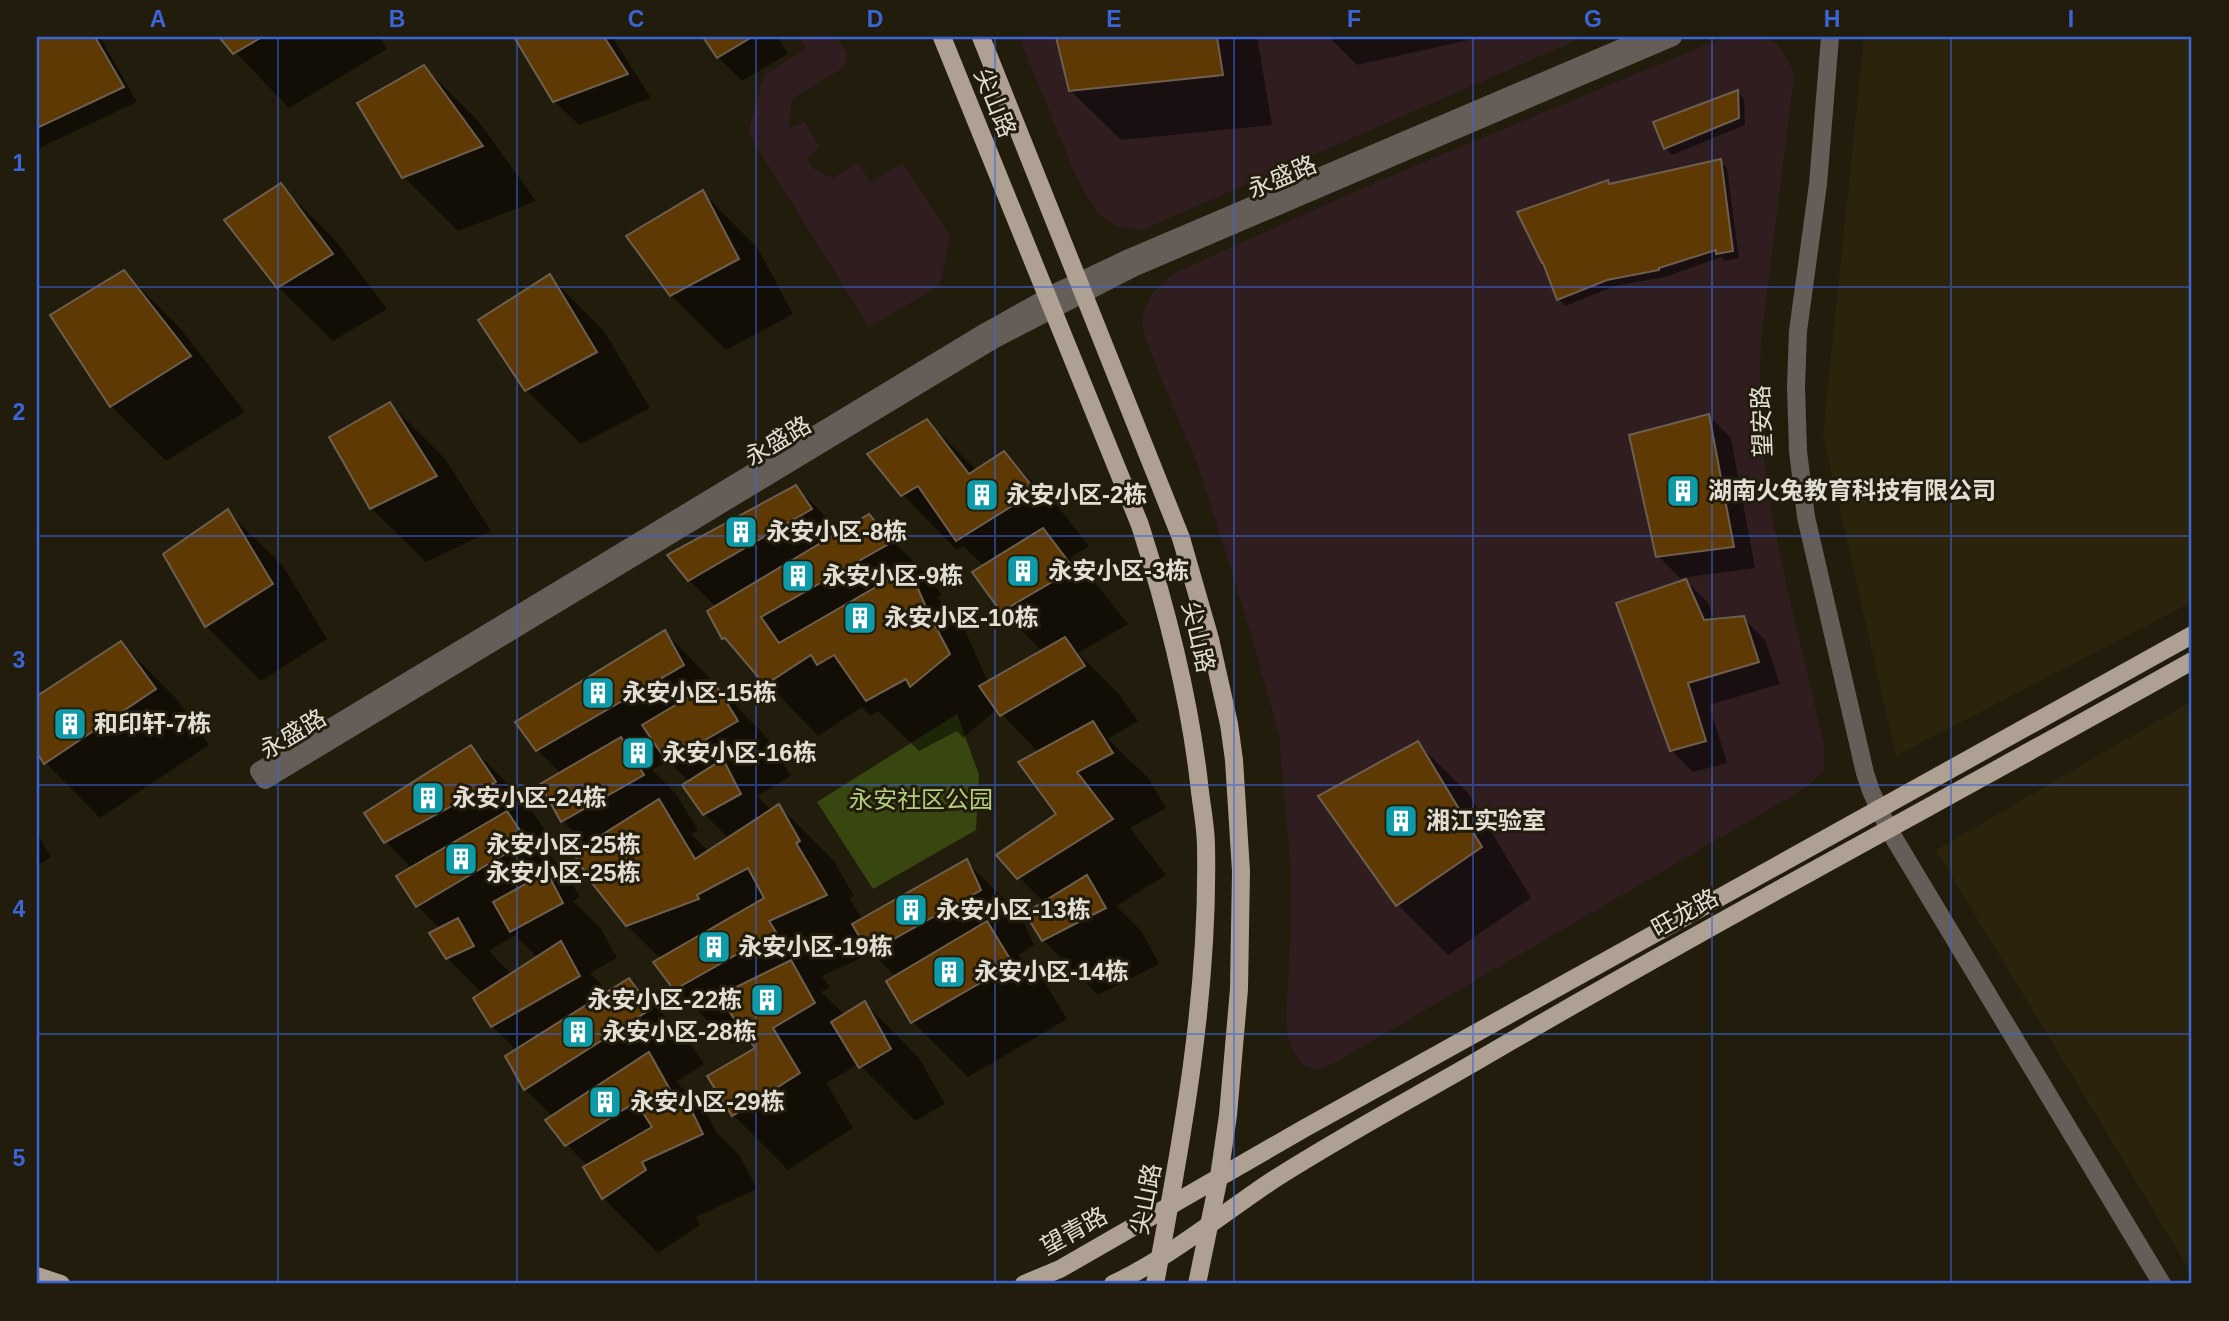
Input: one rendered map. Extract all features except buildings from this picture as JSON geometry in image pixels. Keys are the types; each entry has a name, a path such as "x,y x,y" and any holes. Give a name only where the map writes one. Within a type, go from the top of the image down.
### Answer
{"main road":[{"name":"尖山路","path":"942,37 1140,525 1164,597 1189,714 1206,844 1201,996 1182,1144 1155,1284"},
{"name":"尖山路","path":"981,37 1181,538 1210,639 1229,724 1238,813 1241,931 1228,1115 1219,1177 1197,1284"},
{"name":"旺龙路","path":"1219,1177 2192,635"},
{"name":"旺龙路","path":"1210,1224 1286,1172 1584,998 2192,661"},
{"name":"望青路","path":"1024,1284 1059,1269 1219,1177"},
{"path":"1113,1284 1160,1259 1210,1224"},
{"path":"37,1276 61,1284"}],"street":[{"name":"永盛路","path":"1049,303 993,340 265,780 259,771 987,331 1081,287 1129,258 1647,37"},
{"name":"永盛路","path":"1081,287 1133,268 1673,37"},
{"name":"望安路","path":"1819,37 1807,181 1786,329 1786,450 1795,519 1806,574 1854,776 1884,833 2162,1284"},
{"name":"望安路","path":"1830,37 1818,184 1798,331 1798,451 1806,517 1817,572 1874,813"}],"shaded area":[{"path":"800,37 837,37 847,54 845,67 792,99 789,128 805,122 820,147 808,159 814,169 833,178 858,162 870,182 903,163 950,236 940,286 869,327 748,133 764,75 806,49"},
{"path":"1019,37 1584,37 1142,230 1117,227 1100,215 1086,195"},
{"path":"1725,37 1764,37 1777,44 1791,65 1794,76 1761,340 1759,418 1771,511 1824,743 1824,769 1807,787 1331,1065 1318,1070 1304,1066 1294,1053 1288,1037 1286,1017 1291,926 1290,860 1279,735 1249,627 1200,471 1145,338 1142,321 1145,307 1152,294 1174,273 1388,177"},
{"path":"1864,37 2192,37 2192,602 1896,756 1823,435"},
{"path":"2192,701 2192,1269 2187,1266 1936,850"}],"green space":[{"name":"永安社区公园","path":"957,714 979,775 976,830 873,889 817,802"}],"place":[{"name":"湖南火兔教育科技有限公司","path":"1683,491"},
{"name":"永安小区-2栋","path":"982,495"},
{"name":"永安小区-8栋","path":"741,532"},
{"name":"永安小区-3栋","path":"1023,571"},
{"name":"永安小区-9栋","path":"798,576"},
{"name":"永安小区-10栋","path":"860,618"},
{"name":"永安小区-15栋","path":"598,693"},
{"name":"和印轩-7栋","path":"70,724"},
{"name":"永安小区-16栋","path":"638,753"},
{"name":"永安小区-24栋","path":"428,798"},
{"name":"湘江实验室","path":"1401,821"},
{"name":"永安小区-25栋 永安小区-25栋","path":"461,859"},
{"name":"永安小区-13栋","path":"911,910"},
{"name":"永安小区-19栋","path":"714,947"},
{"name":"永安小区-14栋","path":"949,972"},
{"name":"永安小区-22栋","path":"767,1000"},
{"name":"永安小区-28栋","path":"578,1032"},
{"name":"永安小区-29栋","path":"605,1102"}]}
